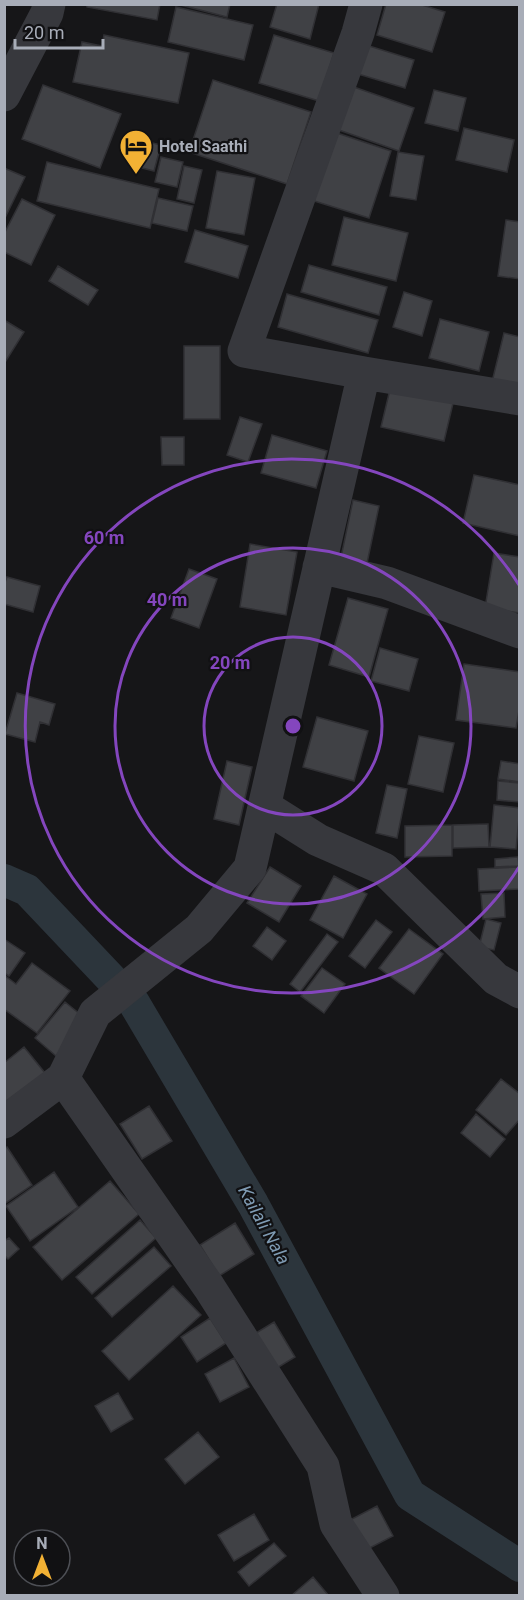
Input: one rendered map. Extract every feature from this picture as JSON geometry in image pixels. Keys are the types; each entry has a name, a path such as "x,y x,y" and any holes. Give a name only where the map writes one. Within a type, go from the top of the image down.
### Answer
{"street":[{"path":"4,95 47,13 49,4"},
{"path":"366,4 358,33 244,351 519,399"},
{"path":"4,1122 63,1078 94,1014 199,929 250,868 364,373"},
{"path":"319,567 387,583 519,632"},
{"path":"264,806 318,840 384,869 496,980 519,992"},
{"path":"63,1078 209,1287 323,1466 336,1524 383,1596"}],"building":[{"path":"87,4 160,4 157,20 87,7"},
{"path":"177,4 230,4 227,17"},
{"path":"277,4 319,4 310,39 270,27"},
{"path":"386,4 419,4 445,12 432,52 377,35"},
{"path":"176,7 253,25 244,60 168,42"},
{"path":"104,35 189,53 178,103 73,82 82,42 102,46"},
{"path":"274,35 334,53 319,101 259,83"},
{"path":"366,45 414,60 405,88 358,74"},
{"path":"213,80 311,112 287,184 189,152"},
{"path":"43,85 121,114 100,168 22,139"},
{"path":"351,86 414,108 399,151 336,129"},
{"path":"434,90 466,98 458,131 425,123"},
{"path":"464,128 514,140 507,172 456,160"},
{"path":"334,132 391,151 369,218 311,200"},
{"path":"140,140 161,145 154,171 134,166"},
{"path":"398,152 424,156 416,200 390,196"},
{"path":"161,157 183,162 177,187 155,182"},
{"path":"47,162 159,189 150,228 37,201"},
{"path":"184,166 202,170 194,203 177,199"},
{"path":"4,168 25,177 4,220"},
{"path":"217,171 255,178 244,235 206,228"},
{"path":"158,198 193,206 187,231 152,223"},
{"path":"22,199 55,215 31,265 4,252 4,234"},
{"path":"344,217 408,233 396,281 332,265"},
{"path":"506,220 520,222 520,279 498,276"},
{"path":"195,230 248,246 238,278 185,262"},
{"path":"309,265 387,287 379,315 301,292"},
{"path":"58,266 98,290 88,305 49,281"},
{"path":"404,292 432,301 422,336 393,327"},
{"path":"287,294 378,320 368,353 278,327"},
{"path":"440,319 489,332 479,371 429,358"},
{"path":"4,320 24,332 4,364"},
{"path":"504,333 520,337 520,388 492,382"},
{"path":"184,346 220,346 220,419 184,419"},
{"path":"392,381 455,395 444,441 381,427"},
{"path":"240,417 262,424 248,462 227,455"},
{"path":"272,435 327,451 316,488 261,473"},
{"path":"161,437 184,437 184,465 162,465"},
{"path":"474,475 520,485 520,536 463,523"},
{"path":"353,500 379,506 366,568 340,562"},
{"path":"250,544 297,552 286,615 240,607"},
{"path":"494,553 520,557 520,613 485,608"},
{"path":"189,569 217,579 199,628 171,618"},
{"path":"7,577 40,586 33,612 4,604 4,585"},
{"path":"348,598 388,609 369,677 329,665"},
{"path":"380,648 418,659 409,691 371,681"},
{"path":"464,664 520,672 520,705 516,728 456,720"},
{"path":"17,693 55,704 49,725 40,722 35,742 5,734"},
{"path":"317,717 368,731 354,781 303,767"},
{"path":"419,736 454,743 443,792 408,784"},
{"path":"227,761 252,767 239,825 214,819"},
{"path":"501,761 520,764 520,782 498,779"},
{"path":"498,781 520,783 520,802 497,800"},
{"path":"387,785 407,789 397,838 376,833"},
{"path":"494,805 520,808 516,849 490,847"},
{"path":"488,824 489,847 453,848 453,825"},
{"path":"452,825 452,856 405,857 405,826"},
{"path":"518,857 519,866 495,867 495,859"},
{"path":"270,867 301,886 279,922 247,903"},
{"path":"519,867 520,889 479,891 478,869"},
{"path":"334,876 367,894 343,938 310,920"},
{"path":"504,893 505,917 483,919 481,894"},
{"path":"486,919 501,923 494,950 479,947"},
{"path":"376,920 392,932 365,968 349,956"},
{"path":"267,927 286,941 272,960 253,946"},
{"path":"409,929 443,954 414,994 379,968"},
{"path":"327,934 338,942 300,992 290,984"},
{"path":"4,939 25,953 9,976 4,973"},
{"path":"32,963 70,991 37,1033 4,1009 4,975 16,984"},
{"path":"322,968 345,984 324,1013 301,996"},
{"path":"65,1002 86,1019 56,1056 35,1038"},
{"path":"24,1047 45,1073 7,1103 4,1099 4,1063"},
{"path":"501,1079 520,1094 520,1119 506,1135 476,1110"},
{"path":"149,1106 172,1141 142,1159 120,1124"},
{"path":"476,1114 505,1139 490,1157 461,1133"},
{"path":"7,1147 32,1185 4,1204 4,1149"},
{"path":"54,1172 78,1207 30,1241 6,1206"},
{"path":"110,1181 139,1214 62,1280 33,1247"},
{"path":"140,1220 156,1238 92,1294 76,1277"},
{"path":"235,1223 254,1254 219,1276 200,1245"},
{"path":"9,1238 19,1249 8,1259 4,1255 4,1241"},
{"path":"154,1247 171,1266 112,1317 95,1298"},
{"path":"173,1286 201,1315 129,1380 102,1351"},
{"path":"210,1318 226,1343 197,1362 181,1337"},
{"path":"274,1322 295,1357 277,1368 256,1333"},
{"path":"234,1358 249,1387 220,1402 205,1374"},
{"path":"118,1393 133,1419 111,1432 95,1406"},
{"path":"198,1432 219,1457 185,1484 165,1459"},
{"path":"377,1506 393,1536 362,1552 346,1522"},
{"path":"254,1514 269,1540 234,1561 218,1535"},
{"path":"274,1543 286,1556 249,1586 238,1572"},
{"path":"313,1577 329,1596 291,1596"}],"waterway":[{"name":"Kailali Nala","path":"4,880 27,890 134,1003 253,1204 410,1495 520,1566"}],"place":[{"name":"Hotel Saathi","path":"136,175"}]}
